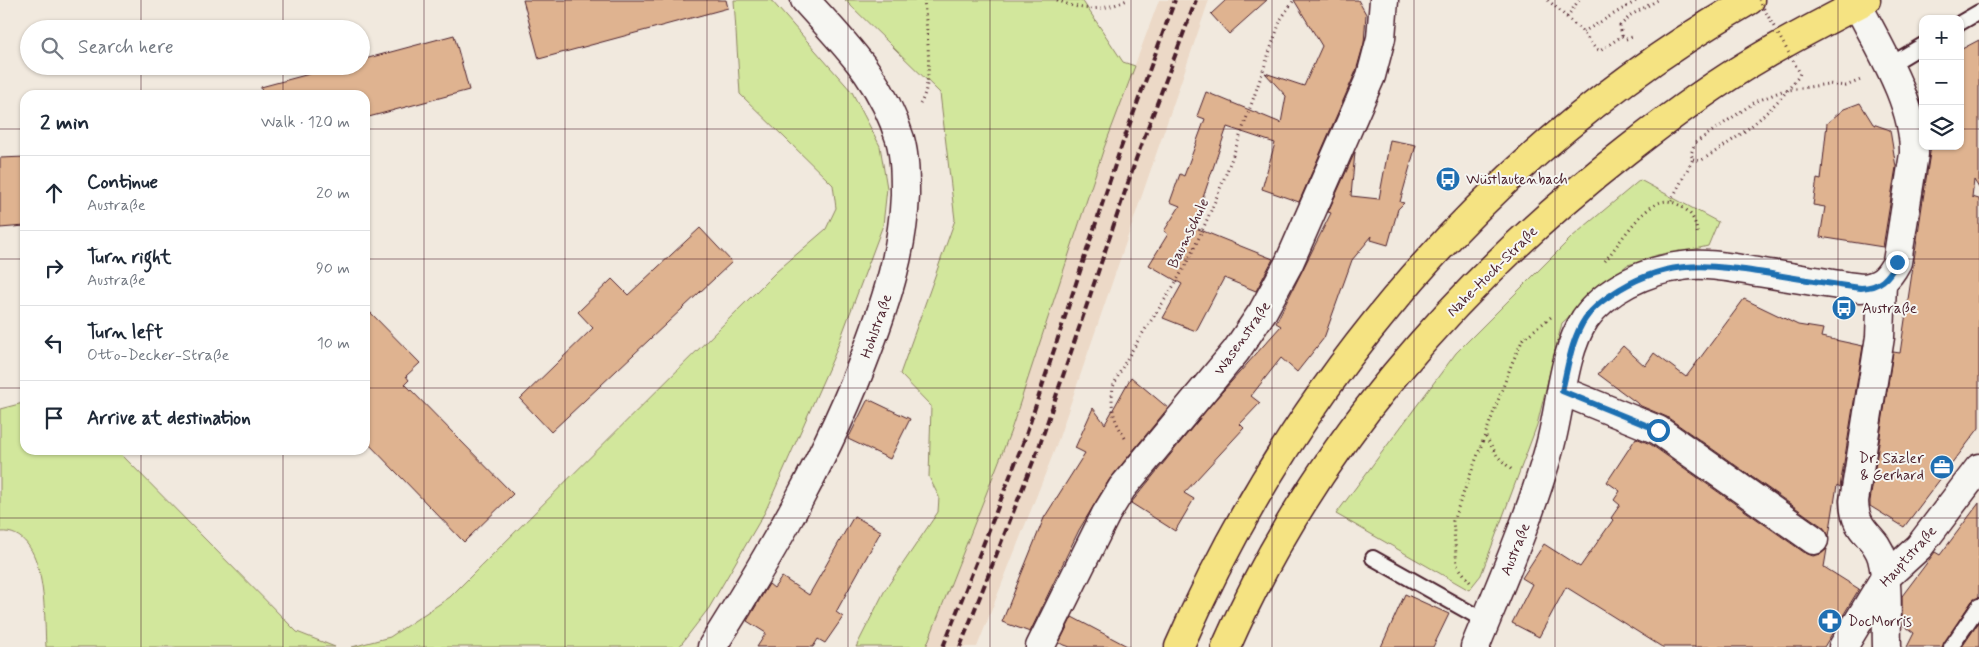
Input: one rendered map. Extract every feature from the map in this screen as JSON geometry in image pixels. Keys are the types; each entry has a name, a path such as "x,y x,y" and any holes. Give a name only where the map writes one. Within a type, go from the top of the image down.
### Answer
{"main road":[{"path":"1178,647 1198,603 1234,534 1276,460 1327,383 1354,347 1426,262 1488,198 1588,110 1703,29 1750,0"},
{"name":"Nahe-Hoch-Straße","path":"1226,647 1268,562 1304,498 1331,458 1357,422 1421,344 1511,250 1572,194 1695,100 1759,58 1860,1"}],"street":[{"name":"Hohlstraße","path":"712,647 764,563 807,486 854,387 895,270 904,217 906,176 901,141 887,102 872,76 805,0"},
{"name":"Wasenstraße","path":"1040,647 1106,514 1140,465 1236,351 1263,311 1288,263 1371,76 1381,38 1384,0"},
{"path":"1860,1 1904,99 1911,119 1914,145 1897,262 1890,277 1882,284 1880,337 1854,500 1854,516 1860,529 1882,557 1887,647"},
{"name":"Austraße","path":"1475,647 1522,535 1540,482 1555,427 1574,342 1585,319 1602,300 1632,282 1656,272 1681,266 1702,265 1861,288 1882,284"},
{"path":"1562,391 1658,430 1814,540"},
{"name":"Hauptstraße","path":"1843,647 1884,579 1919,546 1979,468"}],"lane":[{"path":"1964,21 1979,12"},
{"path":"1888,66 1919,47"},
{"path":"1374,558 1486,621"},
{"path":"1951,647 1979,606"}],"path":[{"path":"920,104 924,97 928,72 924,0"},
{"path":"1057,0 1076,9 1098,9 1127,0"},
{"name":"Baumschule","path":"1140,465 1116,423 1110,404 1113,387 1187,262 1206,224 1222,187 1281,19 1294,0"},
{"path":"1548,0 1584,32 1595,48 1600,51 1622,36 1620,26 1624,21 1658,0"},
{"path":"1567,17 1579,0"},
{"path":"1584,32 1638,0"},
{"path":"1693,159 1700,161 1762,119 1778,103 1799,76 1800,73 1759,0"},
{"path":"1693,159 1691,154 1695,143 1755,102 1782,91 1802,87 1828,84 1846,86 1888,66"},
{"path":"1671,201 1693,159"},
{"path":"1486,436 1498,457 1512,470 1540,482"}],"shaded area":[{"path":"1159,0 1209,0 1055,449 977,647 926,647 1010,433 1104,148"}],"green space":[{"path":"734,0 771,0 852,92 880,146 887,188 883,225 834,356 765,512 709,608 679,647 352,647 390,637 450,597 776,272 826,229 836,208 833,185 740,94"},
{"path":"845,0 1082,0 1123,62 1135,66 1104,148 1010,433 926,647 856,647 885,590 938,512 939,497 929,477 931,406 900,374 955,220 940,93"},
{"path":"1640,180 1718,222 1708,246 1627,265 1562,323 1537,425 1481,575 1469,590 1336,514 1456,353 1572,237"},
{"path":"20,404 20,455 122,455 297,632 335,647 46,647 43,596 35,558 27,544 16,535 0,532 0,409"}],"building":[{"path":"523,0 726,0 728,8 539,59"},
{"path":"1226,0 1267,0 1229,34 1211,14"},
{"path":"1294,0 1358,0 1366,14 1364,43 1356,71 1299,202 1262,189 1275,143 1227,127 1193,227 1273,259 1256,291 1224,278 1196,331 1163,318 1182,284 1149,265 1168,234 1164,231 1180,206 1170,202 1180,174 1184,176 1205,119 1197,116 1206,92 1281,123 1286,96 1265,73 1304,86 1322,46"},
{"path":"454,35 469,90 370,117 370,90 261,90 261,87 306,75 370,75 370,58"},
{"path":"1979,40 1979,188 1974,180 1972,197 1979,199 1979,428 1904,527 1870,506 1870,501 1893,352 1900,353 1930,150 1964,150 1964,48"},
{"path":"1860,103 1873,124 1890,130 1896,167 1883,247 1820,237 1825,207 1813,205 1817,179 1821,180 1827,123 1844,109"},
{"path":"1390,140 1416,145 1400,202 1404,203 1398,209 1388,245 1371,240 1372,236 1352,260 1324,338 1297,372 1281,358 1251,396 1260,403 1240,424 1244,428 1184,493 1194,499 1175,531 1131,503 1214,401 1281,326 1276,323 1331,213 1328,212 1355,152 1351,196 1379,199"},
{"path":"20,157 20,226 0,228 0,158"},
{"path":"700,228 732,262 551,432 520,399 593,328 578,312 612,279 628,295"},
{"path":"1744,299 1798,325 1823,329 1821,337 1863,346 1840,487 1837,485 1829,536 1823,527 1667,417 1641,406 1598,374 1623,346 1645,366 1654,353 1686,377"},
{"path":"370,312 420,363 406,376 409,380 405,384 513,494 464,542 370,445"},
{"path":"1131,377 1168,408 1109,480 1079,530 1030,632 1002,622 1044,518 1085,453 1075,448 1093,408 1105,424"},
{"path":"868,399 910,419 890,459 848,439"},
{"path":"1636,438 1650,444 1805,553 1813,556 1821,554 1827,549 1824,567 1859,589 1824,647 1662,647 1566,587 1539,637 1512,623 1532,584 1522,578 1544,544 1580,567 1613,520 1611,518 1620,505 1614,500 1620,491 1607,482"},
{"path":"1979,503 1979,597 1972,601 1942,647 1907,647 1914,633 1902,624 1902,596 1935,552 1940,555"},
{"path":"854,516 881,531 836,612 843,617 825,643 818,639 813,647 757,647 766,633 747,621 769,584 774,588 782,577 809,595"},
{"path":"1405,594 1449,614 1433,647 1381,647"},
{"path":"1072,617 1129,647 1070,647 1059,643"},
{"path":"1979,622 1979,647 1962,647"}],"railway":[{"path":"943,647 1025,438 1119,153 1175,0"},
{"path":"960,647 1040,444 1136,159 1196,0"}],"place":[{"name":"Wüstlautenbach","path":"1448,179"},
{"name":"Austraße","path":"1844,308"},
{"name":"Dr. Säzler & Gerhard","path":"1942,467"},
{"name":"DocMorris","path":"1830,621"}],"route":[{"path":"1658,430 1562,391 1574,342 1585,319 1602,300 1632,282 1656,272 1681,266 1721,266 1871,288 1882,284 1890,277 1897,262"}]}
